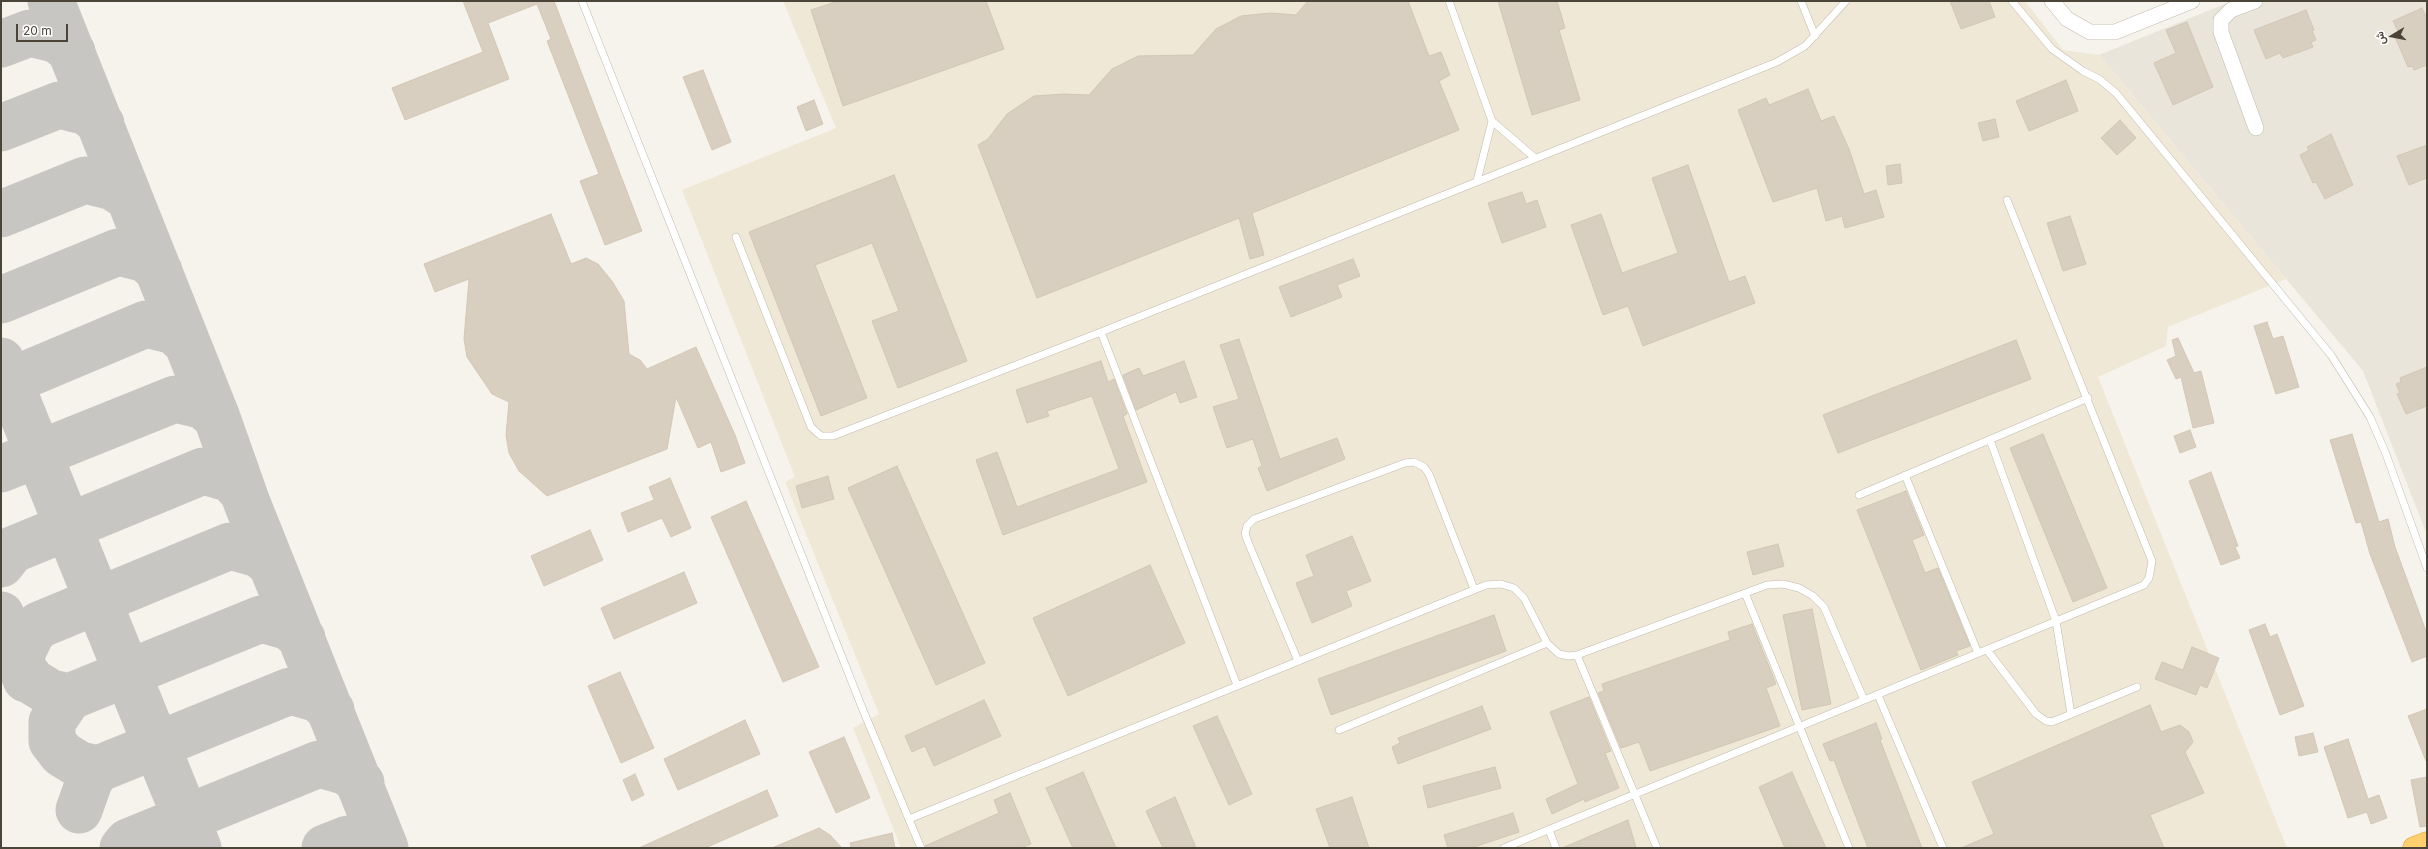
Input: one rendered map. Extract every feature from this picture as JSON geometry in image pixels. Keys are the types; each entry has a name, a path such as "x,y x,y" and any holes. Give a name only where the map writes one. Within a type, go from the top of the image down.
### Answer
{"highway":[{"path":"2414,848 2427,843"}],"street":[{"path":"2052,1 2067,19 2090,32 2115,32 2192,1"},
{"path":"2256,1 2231,10 2222,20 2221,32 2256,128"}],"lane":[{"path":"582,1 863,710 921,848"},
{"path":"1449,1 1492,121 1535,158"},
{"path":"1801,1 1815,36"},
{"path":"736,237 811,427 821,436 833,436 1101,332 1778,62 1792,54 1815,36 1846,1"},
{"path":"2012,1 2052,49 2116,93 2331,356 2370,417 2386,454 2427,568"},
{"path":"1477,181 1492,121"},
{"path":"1504,848 2144,585 2152,570 2152,561 2088,398 2007,200"},
{"path":"1101,332 1237,685"},
{"path":"1859,495 2088,398"},
{"path":"1990,440 2056,621 2071,714"},
{"path":"1298,661 1245,534 1247,526 1254,519 1405,463 1414,462 1424,467 1429,474 1474,589"},
{"path":"1905,475 1978,653"},
{"path":"909,819 1474,589 1501,584 1514,588 1524,598 1547,644 1559,654 1578,655 1767,585 1783,584 1799,588 1813,596 1824,608 1864,700"},
{"path":"1745,593 1849,848"},
{"path":"1339,730 1547,644"},
{"path":"1987,650 2041,719 2052,722 2137,687"},
{"path":"1578,655 1657,848"},
{"path":"1878,694 1942,848"},
{"path":"1549,830 1556,848"}],"shaded area":[{"path":"783,1 2025,1 2063,50 2099,55 2286,279 2168,327 2166,346 2098,377 2287,848 901,848 853,728 879,714 785,482 795,477 682,190 836,128"},
{"path":"2232,1 2427,1 2427,535 2363,371 2099,55"}],"building":[{"path":"463,1 554,1 642,231 605,245 580,181 599,174 547,41 551,39 537,4 488,23 509,79 405,120 392,88 483,52"},
{"path":"838,1 986,1 1004,49 843,106 811,10"},
{"path":"1308,1 1408,1 1429,56 1441,52 1450,75 1439,81 1459,130 1252,213 1264,255 1250,259 1239,218 1037,298 978,145 988,139 1007,114 1034,96 1064,94 1089,95 1112,69 1138,56 1193,55 1216,29 1241,16 1270,13 1296,15"},
{"path":"1498,1 1557,1 1565,28 1559,30 1580,100 1532,115"},
{"path":"1950,1 1989,1 1995,17 1961,29"},
{"path":"2422,8 2427,18 2427,65 2414,70 2412,66 2408,67 2395,37 2400,35 2393,21"},
{"path":"2306,10 2314,30 2312,31 2316,40 2311,42 2313,47 2283,58 2280,53 2266,59 2254,30"},
{"path":"2187,22 2213,87 2173,105 2154,63 2176,53 2166,30"},
{"path":"703,70 731,142 712,150 683,77"},
{"path":"2066,80 2078,111 2029,131 2016,101"},
{"path":"1808,89 1821,121 1834,116 1849,149 1864,194 1876,190 1884,217 1845,228 1842,216 1826,221 1817,188 1773,202 1738,110 1766,98 1769,105"},
{"path":"814,100 823,124 806,131 797,107"},
{"path":"1995,119 1999,137 1983,141 1978,123"},
{"path":"2120,120 2136,138 2117,155 2101,138"},
{"path":"2331,134 2353,185 2325,199 2316,182 2313,183 2300,155 2309,150 2307,147"},
{"path":"2427,145 2427,178 2409,185 2397,156"},
{"path":"1900,164 1902,183 1888,185 1886,166"},
{"path":"1688,165 1729,282 1745,276 1755,303 1643,346 1628,306 1603,315 1571,225 1601,214 1622,273 1678,253 1652,178"},
{"path":"894,175 967,361 898,388 872,321 899,311 872,243 815,265 867,398 821,416 749,232"},
{"path":"1522,192 1526,204 1537,200 1546,227 1502,243 1488,203"},
{"path":"551,214 571,264 586,258 598,264 612,281 624,301 629,354 640,360 647,369 696,347 735,435 745,463 721,472 711,442 698,448 676,397 667,449 547,496 519,471 509,453 506,435 509,402 492,394 467,357 464,339 469,279 435,292 424,264"},
{"path":"2070,216 2086,264 2063,271 2047,223"},
{"path":"1353,259 1360,276 1337,285 1342,297 1291,317 1279,287"},
{"path":"2267,322 2273,339 2283,336 2299,387 2276,394 2254,326"},
{"path":"2178,338 2194,373 2201,371 2214,423 2193,428 2181,377 2176,379 2167,360 2176,356 2172,340"},
{"path":"1239,339 1280,459 1337,438 1345,459 1267,491 1258,468 1262,466 1253,439 1227,448 1213,407 1239,399 1220,345"},
{"path":"2016,340 2031,379 1838,453 1823,415"},
{"path":"1101,361 1108,382 1114,379 1127,414 1123,416 1147,482 1003,535 976,460 997,452 1017,507 1119,469 1092,396 1047,411 1049,416 1027,423 1016,390"},
{"path":"1184,361 1197,397 1180,403 1176,392 1136,410 1123,375 1139,368 1143,376"},
{"path":"2427,367 2427,406 2406,414 2397,394 2400,393 2396,384 2401,382 2400,378"},
{"path":"2190,430 2196,447 2180,453 2174,436"},
{"path":"2043,434 2107,588 2073,602 2010,448"},
{"path":"2352,434 2379,522 2388,519 2395,547 2427,634 2427,656 2412,662 2370,554 2361,522 2356,523 2330,440"},
{"path":"897,466 985,663 936,685 848,488"},
{"path":"2211,472 2238,546 2235,547 2240,558 2221,565 2189,481"},
{"path":"828,476 834,499 802,508 796,486"},
{"path":"670,478 691,528 671,537 662,518 628,532 621,513 654,500 649,487"},
{"path":"1906,491 1924,535 1912,540 1925,573 1938,568 1970,646 1956,651 1958,655 1921,670 1857,510"},
{"path":"746,501 819,667 783,682 711,517"},
{"path":"590,530 603,560 544,586 531,556"},
{"path":"1352,536 1371,581 1346,591 1352,606 1312,623 1296,583 1314,576 1306,555"},
{"path":"1778,544 1784,566 1753,575 1747,552"},
{"path":"1150,565 1185,643 1068,696 1033,618"},
{"path":"684,572 697,603 614,639 601,608"},
{"path":"1812,609 1831,704 1802,710 1783,615"},
{"path":"1494,615 1506,651 1331,715 1318,679"},
{"path":"1752,624 1776,684 1766,688 1780,726 1650,771 1639,742 1621,748 1598,693 1604,691 1602,684 1730,640 1728,632"},
{"path":"2265,624 2270,637 2277,634 2304,706 2280,715 2249,630"},
{"path":"2192,647 2219,658 2207,688 2200,685 2196,695 2155,679 2162,662 2183,670"},
{"path":"620,672 654,748 621,763 588,686"},
{"path":"1589,697 1611,751 1605,753 1619,788 1585,802 1584,799 1552,814 1546,799 1578,784 1550,712"},
{"path":"984,700 1001,736 934,766 925,746 912,752 905,736"},
{"path":"2150,705 2161,732 2180,725 2189,732 2193,742 2185,752 2204,793 2150,815 2164,848 1961,848 1994,834 1972,782"},
{"path":"1482,706 1491,729 1398,764 1392,747 1400,743 1398,738"},
{"path":"2427,709 2427,761 2426,761 2408,716"},
{"path":"1217,716 1252,794 1229,805 1193,726"},
{"path":"745,720 760,754 678,790 664,759"},
{"path":"1876,723 1882,739 1880,740 1922,848 1868,848 1834,760 1830,761 1823,744"},
{"path":"2313,733 2318,752 2299,756 2295,737"},
{"path":"844,737 870,798 836,813 809,752"},
{"path":"2348,739 2368,799 2379,795 2387,818 2371,824 2367,812 2348,818 2324,747"},
{"path":"1495,767 1501,788 1428,808 1423,786"},
{"path":"1083,772 1116,848 1073,848 1046,788"},
{"path":"1792,772 1826,848 1785,848 1759,787"},
{"path":"635,774 644,795 632,801 623,780"},
{"path":"2427,777 2427,826 2420,827 2411,780"},
{"path":"767,790 778,816 705,848 639,848"},
{"path":"1010,793 1031,844 1021,848 926,848 925,846 999,813 994,800"},
{"path":"1175,797 1196,848 1163,848 1146,811"},
{"path":"1352,797 1369,848 1330,848 1316,809"},
{"path":"1513,813 1519,832 1471,848 1448,848 1444,835"},
{"path":"1628,820 1636,848 1562,848"},
{"path":"819,828 830,835 842,848 772,848"},
{"path":"892,833 895,848 851,848 850,843"}],"taxiway":[{"path":"51,1 217,418 247,503 385,848"},
{"path":"1,44 30,33 58,40 72,52"},
{"path":"1,128 59,105 87,112 101,124"},
{"path":"1,214 85,180 113,187 128,197"},
{"path":"1,300 118,252 146,259 159,271"},
{"path":"1,385 146,324 174,331 187,343"},
{"path":"1,361 198,848"},
{"path":"1,469 175,399 204,406 217,418"},
{"path":"1,564 12,550 203,471 231,479 242,491"},
{"path":"69,697 51,693 33,682 20,666 23,650 31,634 39,625 230,546 259,554 272,565"},
{"path":"1,615 26,679"},
{"path":"98,769 80,765 62,754 52,741 52,722 69,697 261,619 289,627 302,638"},
{"path":"79,810 90,779 98,769 290,691 318,699 331,710"},
{"path":"123,848 128,842 319,764 347,772 361,783"},
{"path":"325,848 348,839 361,841 378,848"}]}
